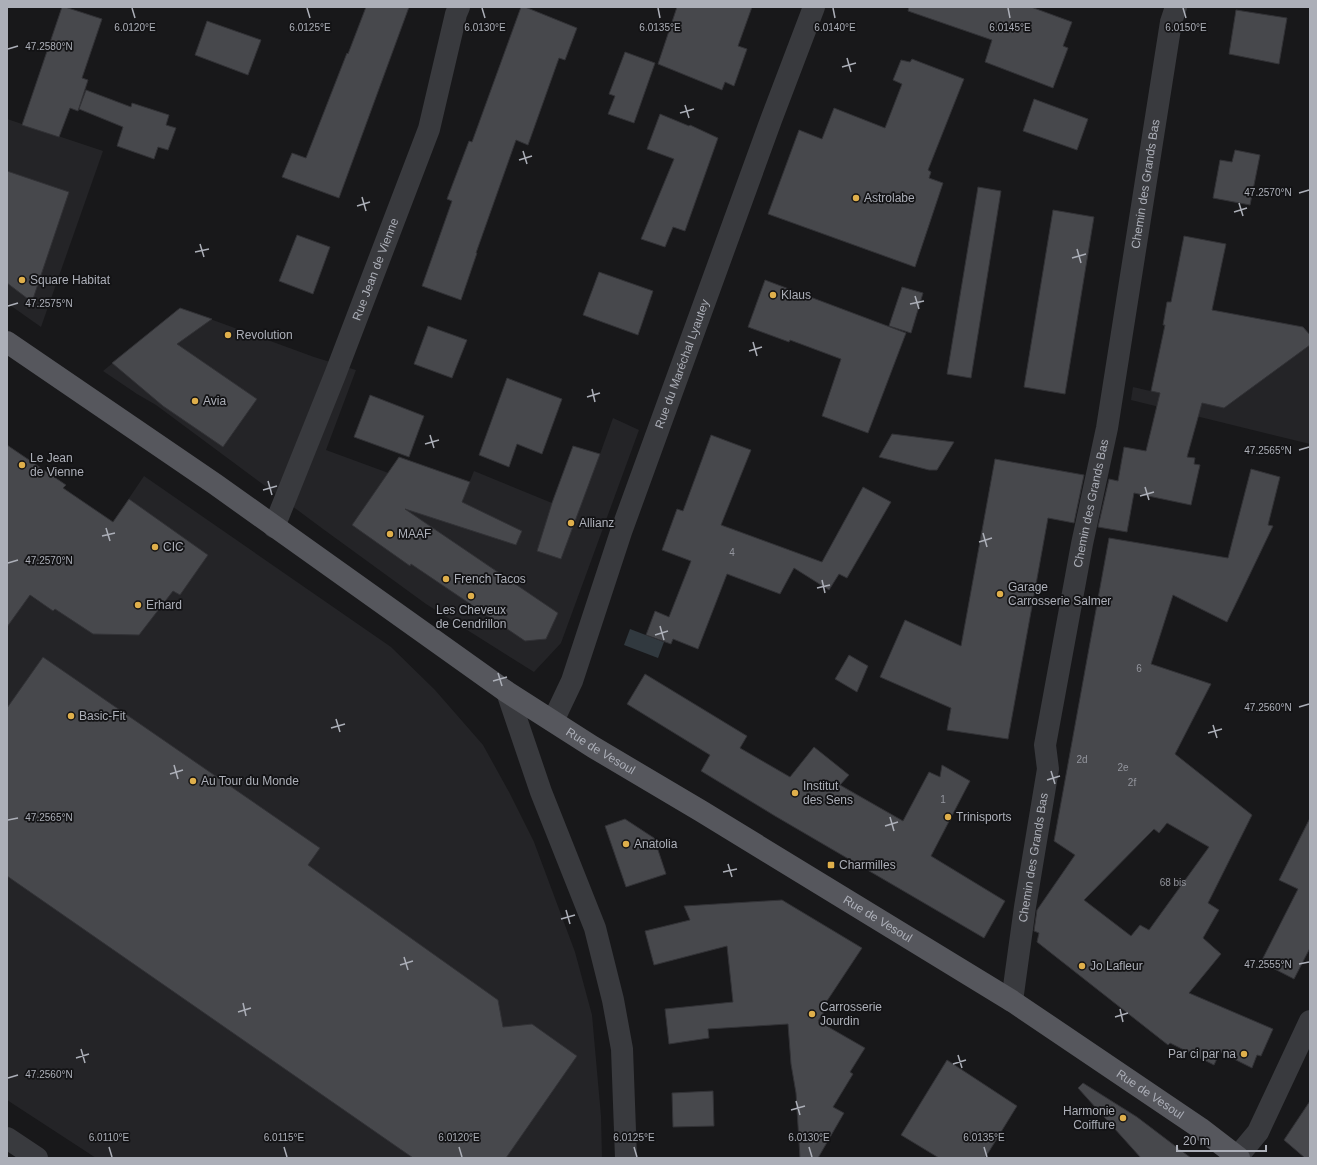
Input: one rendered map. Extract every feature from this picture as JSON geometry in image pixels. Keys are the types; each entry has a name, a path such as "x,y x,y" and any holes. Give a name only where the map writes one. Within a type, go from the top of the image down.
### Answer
{"main road":[{"name":"Rue de Vesoul","path":"7,342 215,484 507,692 593,747 1012,1000 1200,1128 1238,1157"}],"street":[{"name":"Rue Jean de Vienne","path":"274,526 335,375 429,129 456,14 459,7"},
{"name":"Rue du Maréchal Lyautey","path":"553,721 572,681 622,532 768,127 814,7"},
{"name":"Chemin des Grands Bas","path":"1012,1000 1025,907 1048,770 1045,745 1082,544 1108,428 1171,22 1176,7"},
{"path":"507,692 541,792 595,928 613,1000 622,1049 626,1158"},
{"path":"1238,1157 1258,1132 1310,1021"},
{"path":"7,1138 37,1158"}],"shaded area":[{"path":"7,119 103,151 41,327 7,303"},
{"path":"180,308 314,357 356,370 326,450 462,500 474,471 552,503 573,446 600,454 613,418 639,430 561,643 534,672 426,604 156,405 103,371"},
{"path":"1310,345 1310,444 1131,400 1133,387 1224,408"},
{"path":"144,476 391,647 435,690 483,745 534,842 575,952 592,1015 601,1116 602,1158 96,1158 7,1100 7,580 53,611"},
{"path":"630,629 664,642 658,658 624,645"}],"building":[{"path":"62,7 102,19 82,78 88,80 78,111 70,108 59,137 22,125"},
{"path":"366,7 409,7 339,198 282,177 292,153 306,158"},
{"path":"521,7 525,7 577,28 565,60 559,58 528,145 516,140 461,300 422,286 452,201 447,199 469,141 472,142"},
{"path":"677,7 752,7 738,46 747,49 734,86 725,82 722,90 658,64"},
{"path":"909,7 1031,7 1072,22 1063,46 1068,48 1053,88 985,62 992,40 908,11"},
{"path":"1236,10 1287,18 1279,64 1229,54"},
{"path":"207,21 261,40 248,75 195,55"},
{"path":"625,52 655,63 634,123 608,114 615,96 609,94"},
{"name":"Astrolabe","path":"912,59 964,79 928,170 931,172 929,178 943,183 915,267 768,214 799,130 822,139 834,108 885,128 902,84 893,80 901,60 910,62"},
{"path":"86,90 131,107 132,103 169,115 166,125 176,128 168,150 158,147 154,159 117,146 123,127 79,109"},
{"path":"1034,99 1088,119 1077,150 1023,131"},
{"path":"660,114 689,126 690,125 718,138 685,231 673,227 665,247 641,239 674,159 647,149"},
{"path":"1235,150 1260,155 1250,205 1213,198 1220,160 1232,162"},
{"path":"7,171 69,192 32,302 7,283"},
{"path":"978,187 1001,191 971,378 947,374"},
{"path":"1053,210 1094,217 1065,394 1024,387"},
{"path":"297,235 330,247 313,294 279,281"},
{"path":"1184,236 1226,244 1212,310 1303,327 1310,335 1310,345 1224,408 1202,403 1187,457 1195,458 1194,464 1200,465 1191,505 1134,493 1127,532 1098,527 1109,479 1118,481 1124,447 1146,451 1160,393 1151,391 1165,325 1163,325 1167,302 1171,302"},
{"path":"599,272 653,291 638,335 583,315"},
{"path":"765,280 906,333 868,433 822,416 841,359 790,340 789,342 748,327"},
{"path":"902,287 923,293 911,333 889,326"},
{"path":"180,308 212,319 177,344 257,399 223,447 163,406 112,363"},
{"path":"428,326 467,340 452,378 414,364"},
{"path":"507,378 562,399 542,454 517,444 509,467 479,455"},
{"path":"370,395 424,416 409,457 354,437"},
{"path":"892,434 954,442 937,470 929,470 879,457"},
{"path":"711,435 751,450 721,525 822,562 863,487 891,502 847,578 839,574 829,590 794,568 780,594 727,574 698,649 673,639 671,644 646,635 655,611 669,617 691,561 662,550 677,509 683,511"},
{"path":"7,445 66,485 63,488 113,522 129,499 208,555 180,595 173,591 139,635 93,634 55,609 53,611 30,595 7,627"},
{"path":"573,446 600,454 561,559 537,551 552,503"},
{"path":"399,457 470,482 462,502 522,531 516,545 405,509 558,613 546,639 525,641 411,564 410,566 352,525"},
{"path":"995,459 1084,475 1074,523 1048,518 1008,739 947,730 951,708 880,677 905,620 961,646"},
{"path":"1251,469 1280,477 1268,525 1273,526 1227,622 1173,595 1151,664 1211,684 1175,754 1252,815 1208,903 1219,910 1203,938 1221,954 1189,993 1273,1029 1261,1056 1257,1055 1252,1068 1220,1052 1214,1065 1170,1043 1168,1045 1037,942 1039,933 1034,931 1037,910 1075,855 1054,841 1109,538 1228,558","holes":["1167,823 1209,847 1149,930 1140,925 1131,936 1084,900 1154,829 1159,833"]},
{"path":"849,655 868,666 857,692 835,679"},
{"path":"43,657 320,848 308,865 498,1000 503,1027 532,1024 577,1056 506,1158 413,1158 7,876 7,708"},
{"path":"645,674 747,736 740,748 790,777 814,747 849,775 840,785 903,821 929,772 940,777 942,765 970,781 931,856 1005,901 984,938 701,771 710,755 627,704"},
{"path":"1310,818 1310,948 1294,979 1261,962 1298,889 1279,880"},
{"path":"625,819 654,838 666,874 626,887 605,826"},
{"path":"782,900 862,948 821,1010 824,1012 818,1021 865,1048 850,1072 853,1074 833,1107 844,1113 818,1158 800,1158 796,1093 791,1064 788,1024 708,1029 709,1038 669,1044 665,1009 733,1002 727,946 654,965 645,931 690,920 684,906"},
{"path":"947,1060 1017,1106 985,1158 939,1158 901,1135"},
{"path":"1083,1083 1137,1117 1191,1158 1141,1158 1078,1088"},
{"path":"713,1091 714,1126 673,1127 672,1093"},
{"path":"1310,1101 1310,1158 1305,1158 1284,1140"}],"place":[{"name":"Astrolabe","path":"856,198"},
{"name":"Square Habitat","path":"22,280"},
{"name":"Klaus","path":"773,295"},
{"name":"Revolution","path":"228,335"},
{"name":"Avia","path":"195,401"},
{"name":"Le Jean de Vienne","path":"22,465"},
{"name":"Allianz","path":"571,523"},
{"name":"MAAF","path":"390,534"},
{"name":"CIC","path":"155,547"},
{"name":"French Tacos","path":"446,579"},
{"name":"Garage Carrosserie Salmer","path":"1000,594"},
{"name":"Les Cheveux de Cendrillon","path":"471,596"},
{"name":"Erhard","path":"138,605"},
{"name":"Basic-Fit","path":"71,716"},
{"name":"Au Tour du Monde","path":"193,781"},
{"name":"Institut des Sens","path":"795,793"},
{"name":"Trinisports","path":"948,817"},
{"name":"Anatolia","path":"626,844"},
{"name":"Charmilles","path":"831,865"},
{"name":"Jo Lafleur","path":"1082,966"},
{"name":"Carrosserie Jourdin","path":"812,1014"},
{"name":"Par ci par na","path":"1244,1054"},
{"name":"Harmonie Coiffure","path":"1123,1118"}]}
